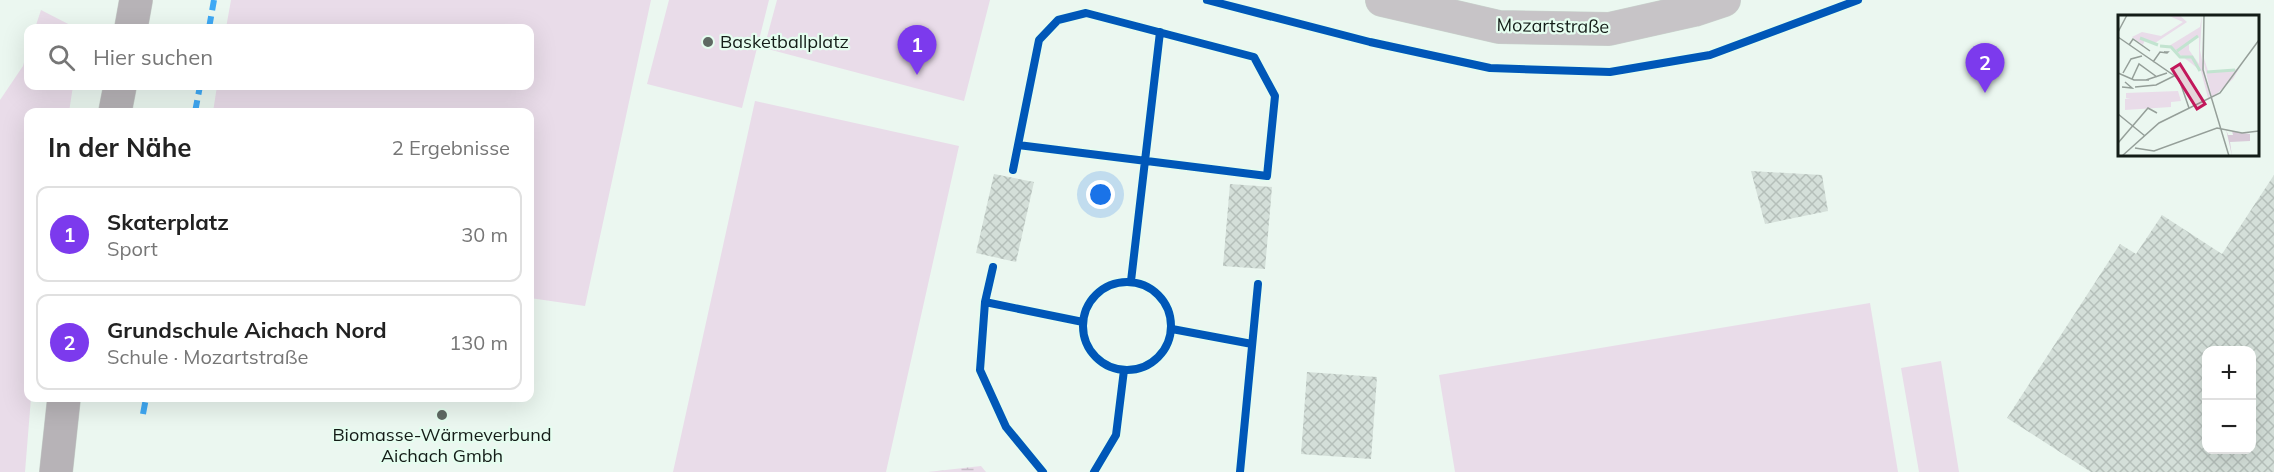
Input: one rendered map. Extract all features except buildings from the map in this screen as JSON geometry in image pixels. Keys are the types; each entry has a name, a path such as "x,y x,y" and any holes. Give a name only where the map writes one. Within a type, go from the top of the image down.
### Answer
{"main road":[{"path":"131,24 136,0"},
{"path":"116,108 119,90"},
{"path":"56,472 64,402"}],"street":[{"name":"Mozartstraße","path":"1382,0 1499,27 1609,28 1694,10 1724,0"}],"green space":[{"path":"231,0 651,0 585,306 534,299 534,108 214,108 216,90 534,90 534,24 227,24"},
{"name":"Basketballplatz","path":"669,0 769,0 742,108 647,84"},
{"path":"777,0 990,0 964,101 764,48"},
{"path":"41,10 68,24 36,24"},
{"path":"24,62 24,90 72,90 70,108 24,108 24,402 31,402 25,472 0,472 0,100"},
{"path":"755,101 959,146 886,472 673,472"},
{"path":"1870,303 1898,472 1455,472 1439,375"},
{"path":"1941,361 1959,472 1919,472 1901,368"},
{"path":"981,466 986,472 928,472"}],"marked path":[{"path":"210,24 214,0"},
{"path":"196,108 199,90"},
{"path":"143,414 145,402"}],"cycle path":[{"path":"1207,0 1370,42 1490,68 1610,72 1710,55 1858,0"},
{"path":"1013,170 1039,40 1058,20 1086,13 1254,57 1275,96 1267,176 1018,145"},
{"path":"1131,281 1160,32"},
{"path":"993,267 985,302 980,370 1006,427 1043,472"},
{"path":"1127,282 1152,289 1164,301 1171,326 1164,351 1152,363 1127,370 1102,363 1090,351 1083,326 1090,301 1102,289 1127,282"},
{"path":"1240,472 1258,284"},
{"path":"985,302 1083,322"},
{"path":"1172,329 1252,344"},
{"path":"1094,472 1116,435 1124,370"}],"place":[{"name":"Basketballplatz","path":"708,42"},
{"name":"Skaterplatz","path":"917,75"},
{"name":"Grundschule Aichach Nord","path":"1985,93"},
{"name":"Biomasse-Wärmeverbund Aichach Gmbh","path":"442,415"}]}
